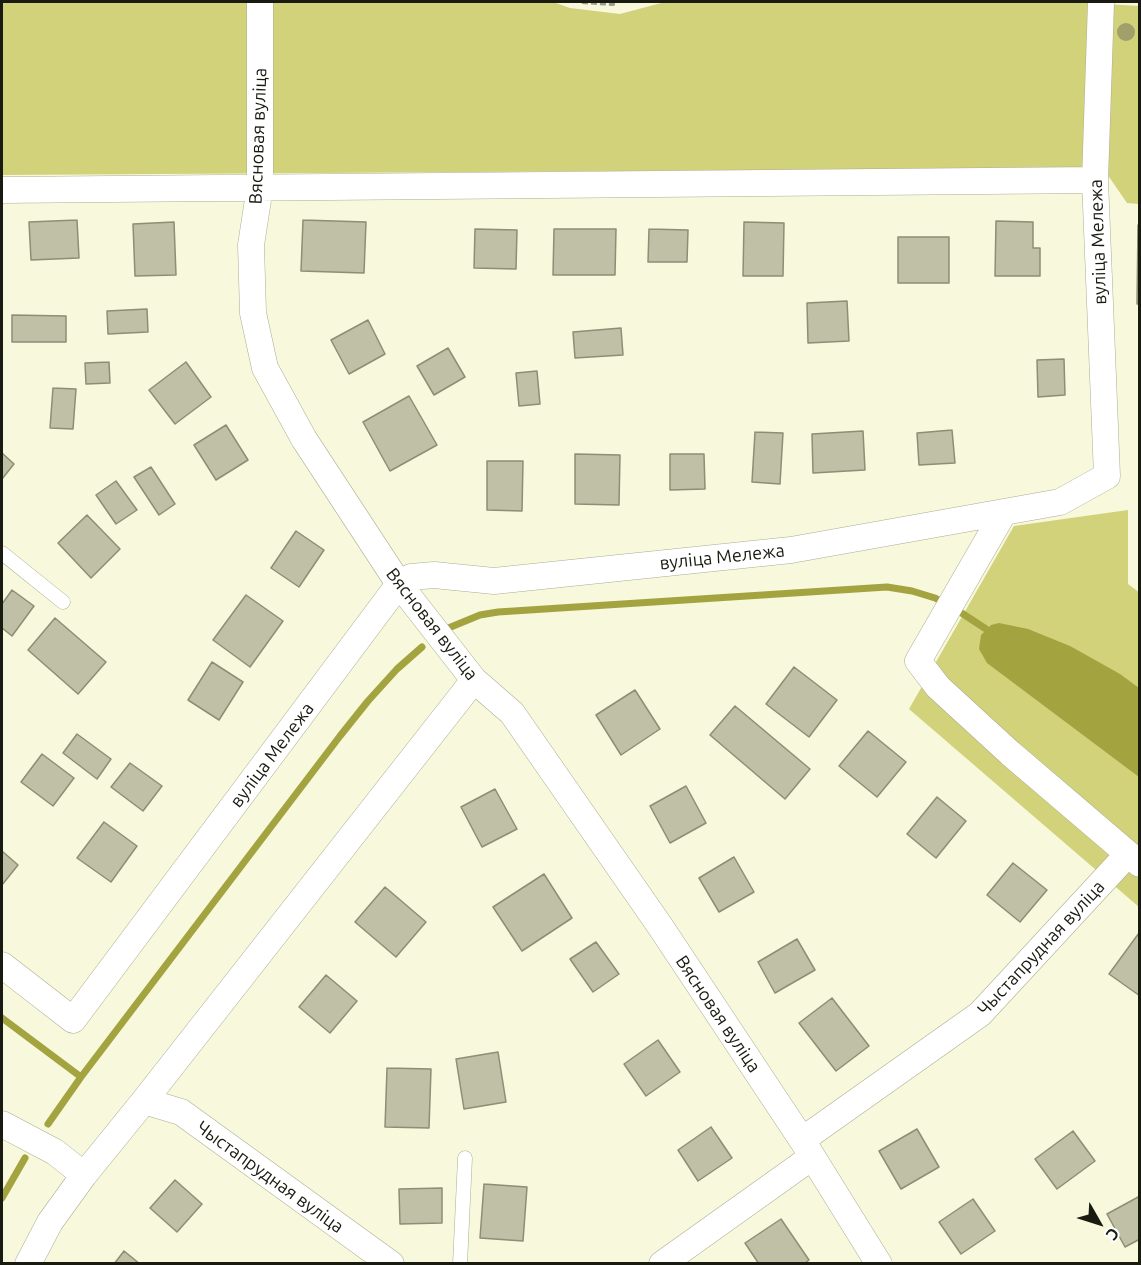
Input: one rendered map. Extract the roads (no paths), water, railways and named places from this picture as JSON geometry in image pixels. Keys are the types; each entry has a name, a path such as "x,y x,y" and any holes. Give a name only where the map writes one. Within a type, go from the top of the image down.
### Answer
{"street":[{"name":"Вясновая вуліца","path":"260,2 260,187 251,245 253,313 265,368 304,439 399,584 474,680 512,713 660,927 807,1149 879,1263"},
{"name":"вуліца Мележа","path":"2,965 73,1020 399,584 411,577 434,574 494,581 791,550 1060,502 1107,476 1095,180 1101,2"},
{"path":"2,190 1095,180"},
{"path":"1004,512 918,661 946,694 1010,753 1134,859"},
{"path":"28,1263 50,1222 84,1175 474,680"},
{"name":"Чыстапрудная вуліца","path":"662,1263 980,1014 1134,859"},
{"name":"Чыстапрудная вуліца","path":"144,1101 181,1112 391,1263"},
{"path":"8,1126 55,1152 84,1175"}],"lane":[{"path":"2,553 63,602"},
{"path":"460,1263 465,1158"}],"waterway":[{"path":"446,629 480,615 498,612 887,587 935,598 986,629"},
{"path":"48,1124 81,1077 340,736 397,669 422,647"},
{"path":"2,1018 81,1077"},
{"path":"2,1198 25,1158"}]}
